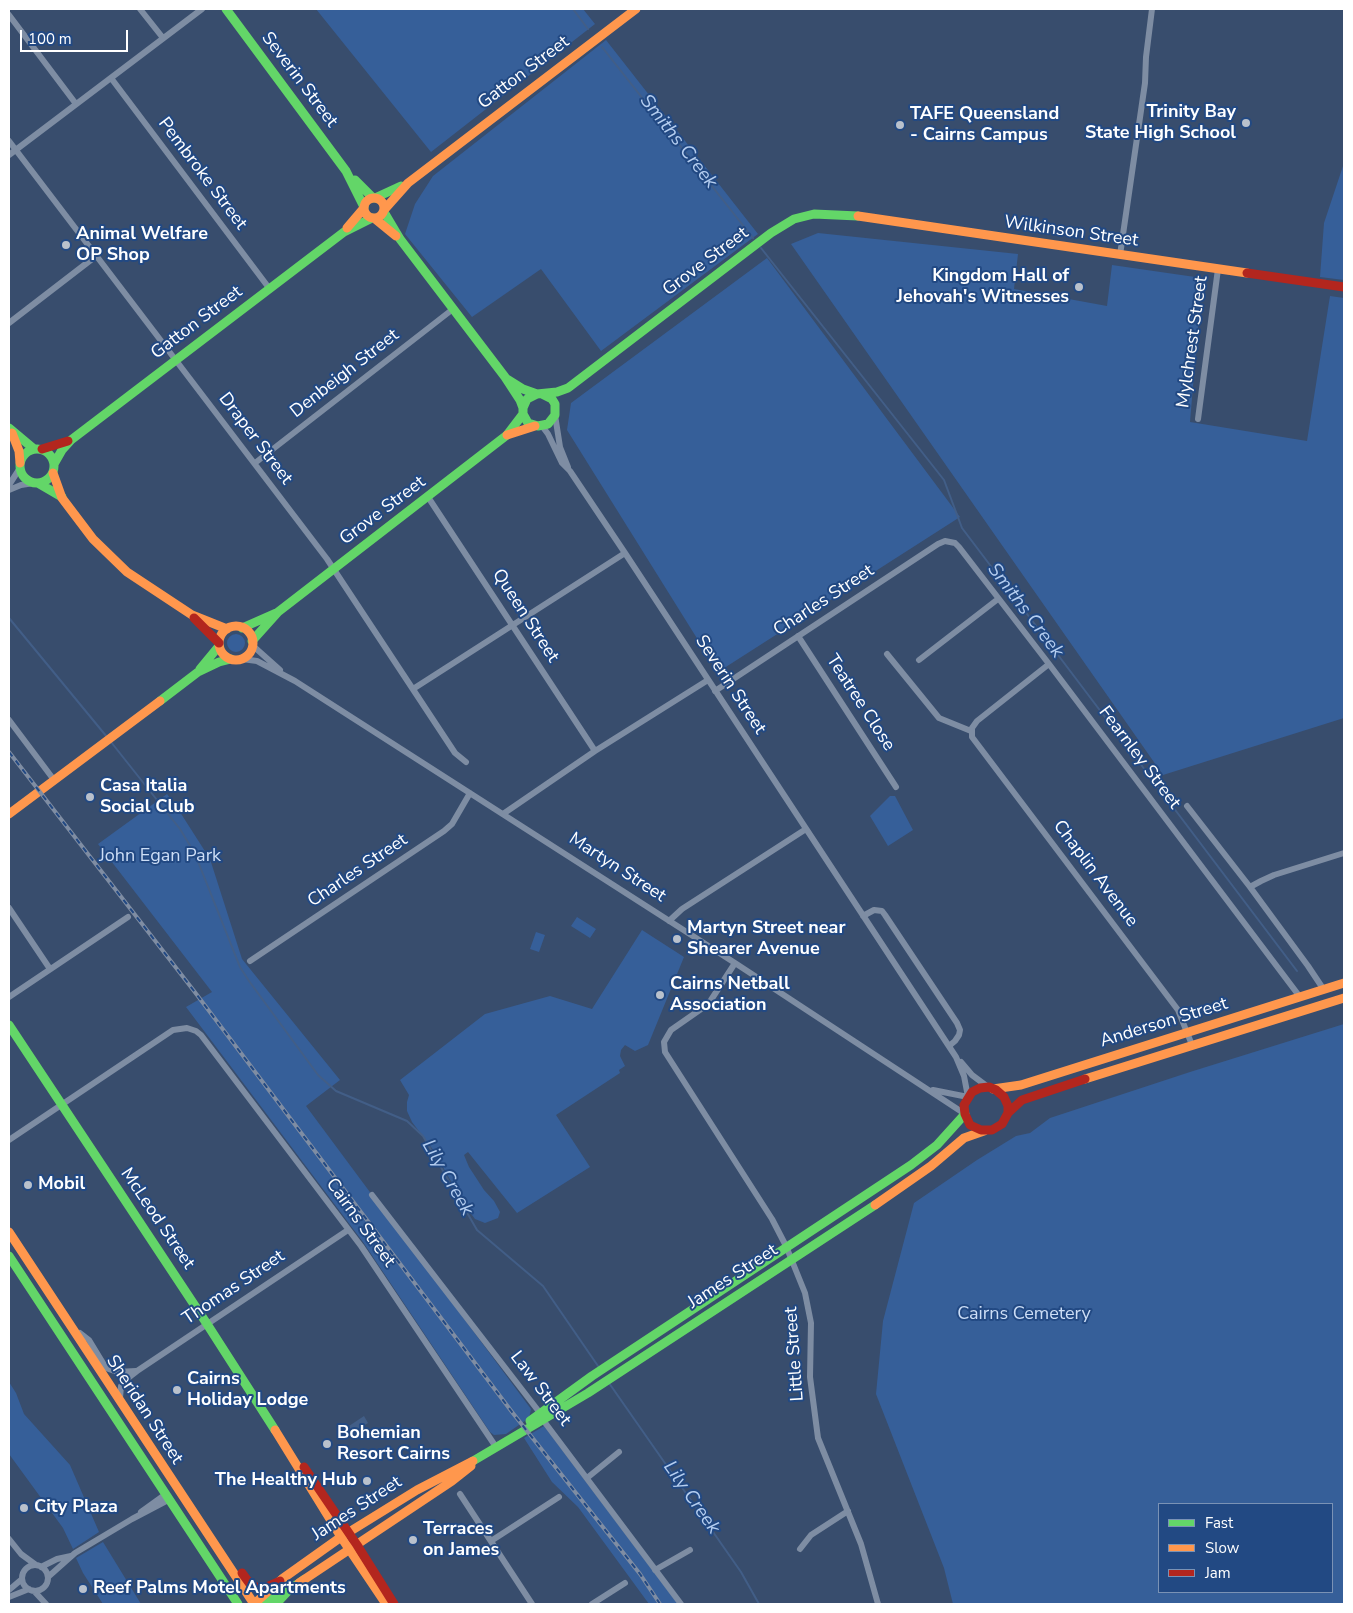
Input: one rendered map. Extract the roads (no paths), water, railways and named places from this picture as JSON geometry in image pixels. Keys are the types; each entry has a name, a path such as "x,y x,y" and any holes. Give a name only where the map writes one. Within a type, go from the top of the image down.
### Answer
{"main road":[{"name":"Severin Street","path":"226,9 346,171 374,198"},
{"name":"Gatton Street","path":"384,211 408,183 636,9"},
{"name":"Severin Street","path":"346,171 364,208"},
{"name":"Gatton Street","path":"374,198 408,183"},
{"path":"400,239 366,214 364,208 367,201 374,198 382,202 384,211 400,239 505,377 520,400 528,422 539,426 548,424 555,412 552,399 523,389 505,377"},
{"name":"Gatton Street","path":"344,232 364,208"},
{"path":"373,218 380,217 384,211"},
{"name":"Wilkinson Street","path":"794,219 822,213 849,215 1344,287"},
{"name":"Gatton Street","path":"54,468 62,450 71,440 344,232 373,218"},
{"name":"Grove Street","path":"540,394 557,392 568,388 770,233 794,219"},
{"name":"Grove Street","path":"555,412 568,388"},
{"path":"523,411 527,399 540,394"},
{"name":"Grove Street","path":"252,643 278,612 507,435 523,411"},
{"name":"Grove Street","path":"507,435 539,426"},
{"path":"10,430 38,449 51,455 62,498"},
{"path":"10,430 19,451 20,466 25,478 47,486 62,498 94,539 127,572 192,615 227,629"},
{"name":"Gatton Street","path":"38,449 71,440"},
{"path":"20,466 25,454 38,449"},
{"path":"36,483 47,480 54,468"},
{"name":"Grove Street","path":"242,628 278,612"},
{"path":"192,615 219,645 224,655 231,659"},
{"path":"9,814 198,672 219,662 242,659 248,654 252,643 249,633 242,628 227,629 223,633 219,645 198,672"},
{"name":"Anderson Street","path":"991,1088 1021,1085 1344,983"},
{"name":"Anderson Street","path":"1008,1113 1022,1100 1034,1095 1344,998"},
{"name":"McLeod Street","path":"9,1025 345,1535 394,1604"},
{"path":"991,1088 999,1092 1006,1100 1008,1113 1004,1121 999,1127 992,1130 984,1131 973,1127 965,1114 964,1105 968,1097 977,1089 991,1088"},
{"name":"James Street","path":"253,1604 280,1581 345,1535 425,1486 496,1448 605,1367 923,1156 942,1140 965,1114"},
{"name":"James Street","path":"541,1416 600,1385 791,1259 863,1214 931,1166 964,1138 984,1131"},
{"name":"Sheridan Street","path":"9,1232 253,1604"},
{"name":"Sheridan Street","path":"9,1256 238,1604"},
{"name":"James Street","path":"263,1604 305,1579 459,1476 486,1454"},
{"path":"168,1497 180,1492 190,1499 250,1584 263,1588 280,1581"},
{"name":"McLeod Street","path":"353,1547 386,1604"},
{"path":"276,1604 305,1579"}],"street":[{"path":"140,9 162,38"},
{"path":"9,155 202,9"},
{"path":"1120,255 1145,83 1145,59 1152,9"},
{"path":"9,15 76,104"},
{"name":"Pembroke Street","path":"111,78 269,288"},
{"name":"Draper Street","path":"9,142 255,463 333,569 455,753 466,762"},
{"path":"9,322 96,256"},
{"name":"Mylchrest Street","path":"1198,419 1218,268"},
{"name":"Denbeigh Street","path":"255,463 453,310"},
{"name":"Severin Street","path":"555,412 560,447 570,471 956,1057 964,1076 968,1097"},
{"name":"Severin Street","path":"539,426 548,434 562,463 570,471"},
{"path":"9,485 20,466"},
{"path":"9,490 21,485 36,483"},
{"name":"Queen Street","path":"428,497 595,751"},
{"name":"Fearnley Street","path":"950,541 959,547 1049,664 1300,997"},
{"name":"Charles Street","path":"715,691 938,544 950,541"},
{"path":"413,689 624,553"},
{"path":"919,660 998,599"},
{"name":"Teatree Close","path":"798,636 896,787"},
{"name":"Martyn Street","path":"252,643 286,676"},
{"path":"887,654 939,718 973,728 1049,664"},
{"name":"Martyn Street","path":"242,659 257,662 286,676 735,963 965,1114"},
{"path":"503,814 595,751 708,680"},
{"path":"9,720 54,780"},
{"name":"Chaplin Avenue","path":"973,728 974,740 1178,1010 1192,1045"},
{"name":"Charles Street","path":"250,960 444,831 452,824 470,794"},
{"name":"Fearnley Street","path":"1187,806 1250,887 1324,990"},
{"path":"669,921 682,909 806,829"},
{"path":"1250,887 1260,880 1344,853"},
{"path":"9,908 50,969"},
{"path":"863,916 874,910 882,911 957,1023 960,1030 959,1035 949,1046"},
{"path":"9,997 128,917"},
{"name":"Little Street","path":"735,963 711,1000 671,1030 665,1039 664,1046 667,1058 772,1219 786,1246 805,1293 810,1309 810,1377 818,1438 861,1544 878,1604"},
{"name":"Cairns Street","path":"62,1105 173,1030 187,1028 201,1035 368,1257 496,1448"},
{"name":"Severin Street","path":"956,1057 972,1074 991,1088"},
{"name":"Martyn Street","path":"930,1090 968,1097"},
{"path":"9,1140 62,1105"},
{"name":"Law Street","path":"372,1195 541,1416 681,1604"},
{"name":"Thomas Street","path":"120,1403 121,1386 137,1371 348,1230"},
{"path":"69,1324 89,1340 106,1368 118,1372 137,1371"},
{"path":"587,1478 619,1452"},
{"path":"460,1494 532,1604"},
{"path":"45,1604 45,1586 48,1577 72,1555 168,1497"},
{"path":"491,1541 559,1497"},
{"path":"800,1549 812,1535 848,1512"},
{"path":"9,1539 20,1554 24,1565 22,1580 26,1587 32,1590 45,1604"},
{"path":"655,1570 690,1550"},
{"path":"20,1554 47,1573 48,1577"},
{"path":"23,1572 28,1566 38,1566 72,1555"},
{"path":"9,1590 22,1580"},
{"path":"592,1604 625,1583"},
{"path":"9,1597 38,1590 45,1586"}],"waterway":[{"name":"Smiths Creek","path":"573,9 588,29"},
{"name":"Smiths Creek","path":"602,47 753,238"},
{"name":"Smiths Creek","path":"761,248 944,480 962,528 1297,971"},
{"path":"9,618 107,737"},
{"name":"Lily Creek","path":"111,742 180,829 195,854 240,967 318,1075 336,1091 407,1121 423,1136 477,1230 543,1286 598,1366"},
{"name":"Lily Creek","path":"609,1383 741,1572 759,1604"}],"railway":[{"path":"9,752 194,991 512,1412 640,1574 660,1604"}],"place":[{"name":"Trinity Bay State High School","path":"1246,123"},
{"name":"TAFE Queensland - Cairns Campus","path":"900,125"},
{"name":"Animal Welfare OP Shop","path":"66,245"},
{"name":"Kingdom Hall of Jehovah's Witnesses","path":"1079,287"},
{"name":"Casa Italia Social Club","path":"90,797"},
{"name":"Martyn Street near Shearer Avenue","path":"677,939"},
{"name":"Cairns Netball Association","path":"660,995"},
{"name":"Mobil","path":"28,1185"},
{"name":"Cairns Holiday Lodge","path":"177,1390"},
{"name":"Bohemian Resort Cairns","path":"327,1444"},
{"name":"The Healthy Hub","path":"367,1481"},
{"name":"City Plaza","path":"24,1508"},
{"name":"Terraces on James","path":"413,1540"},
{"name":"Reef Palms Motel Apartments","path":"83,1589"}],"park label":[{"name":"John Egan Park","path":"160,857"},
{"name":"Cairns Cemetery","path":"1024,1315"}]}
